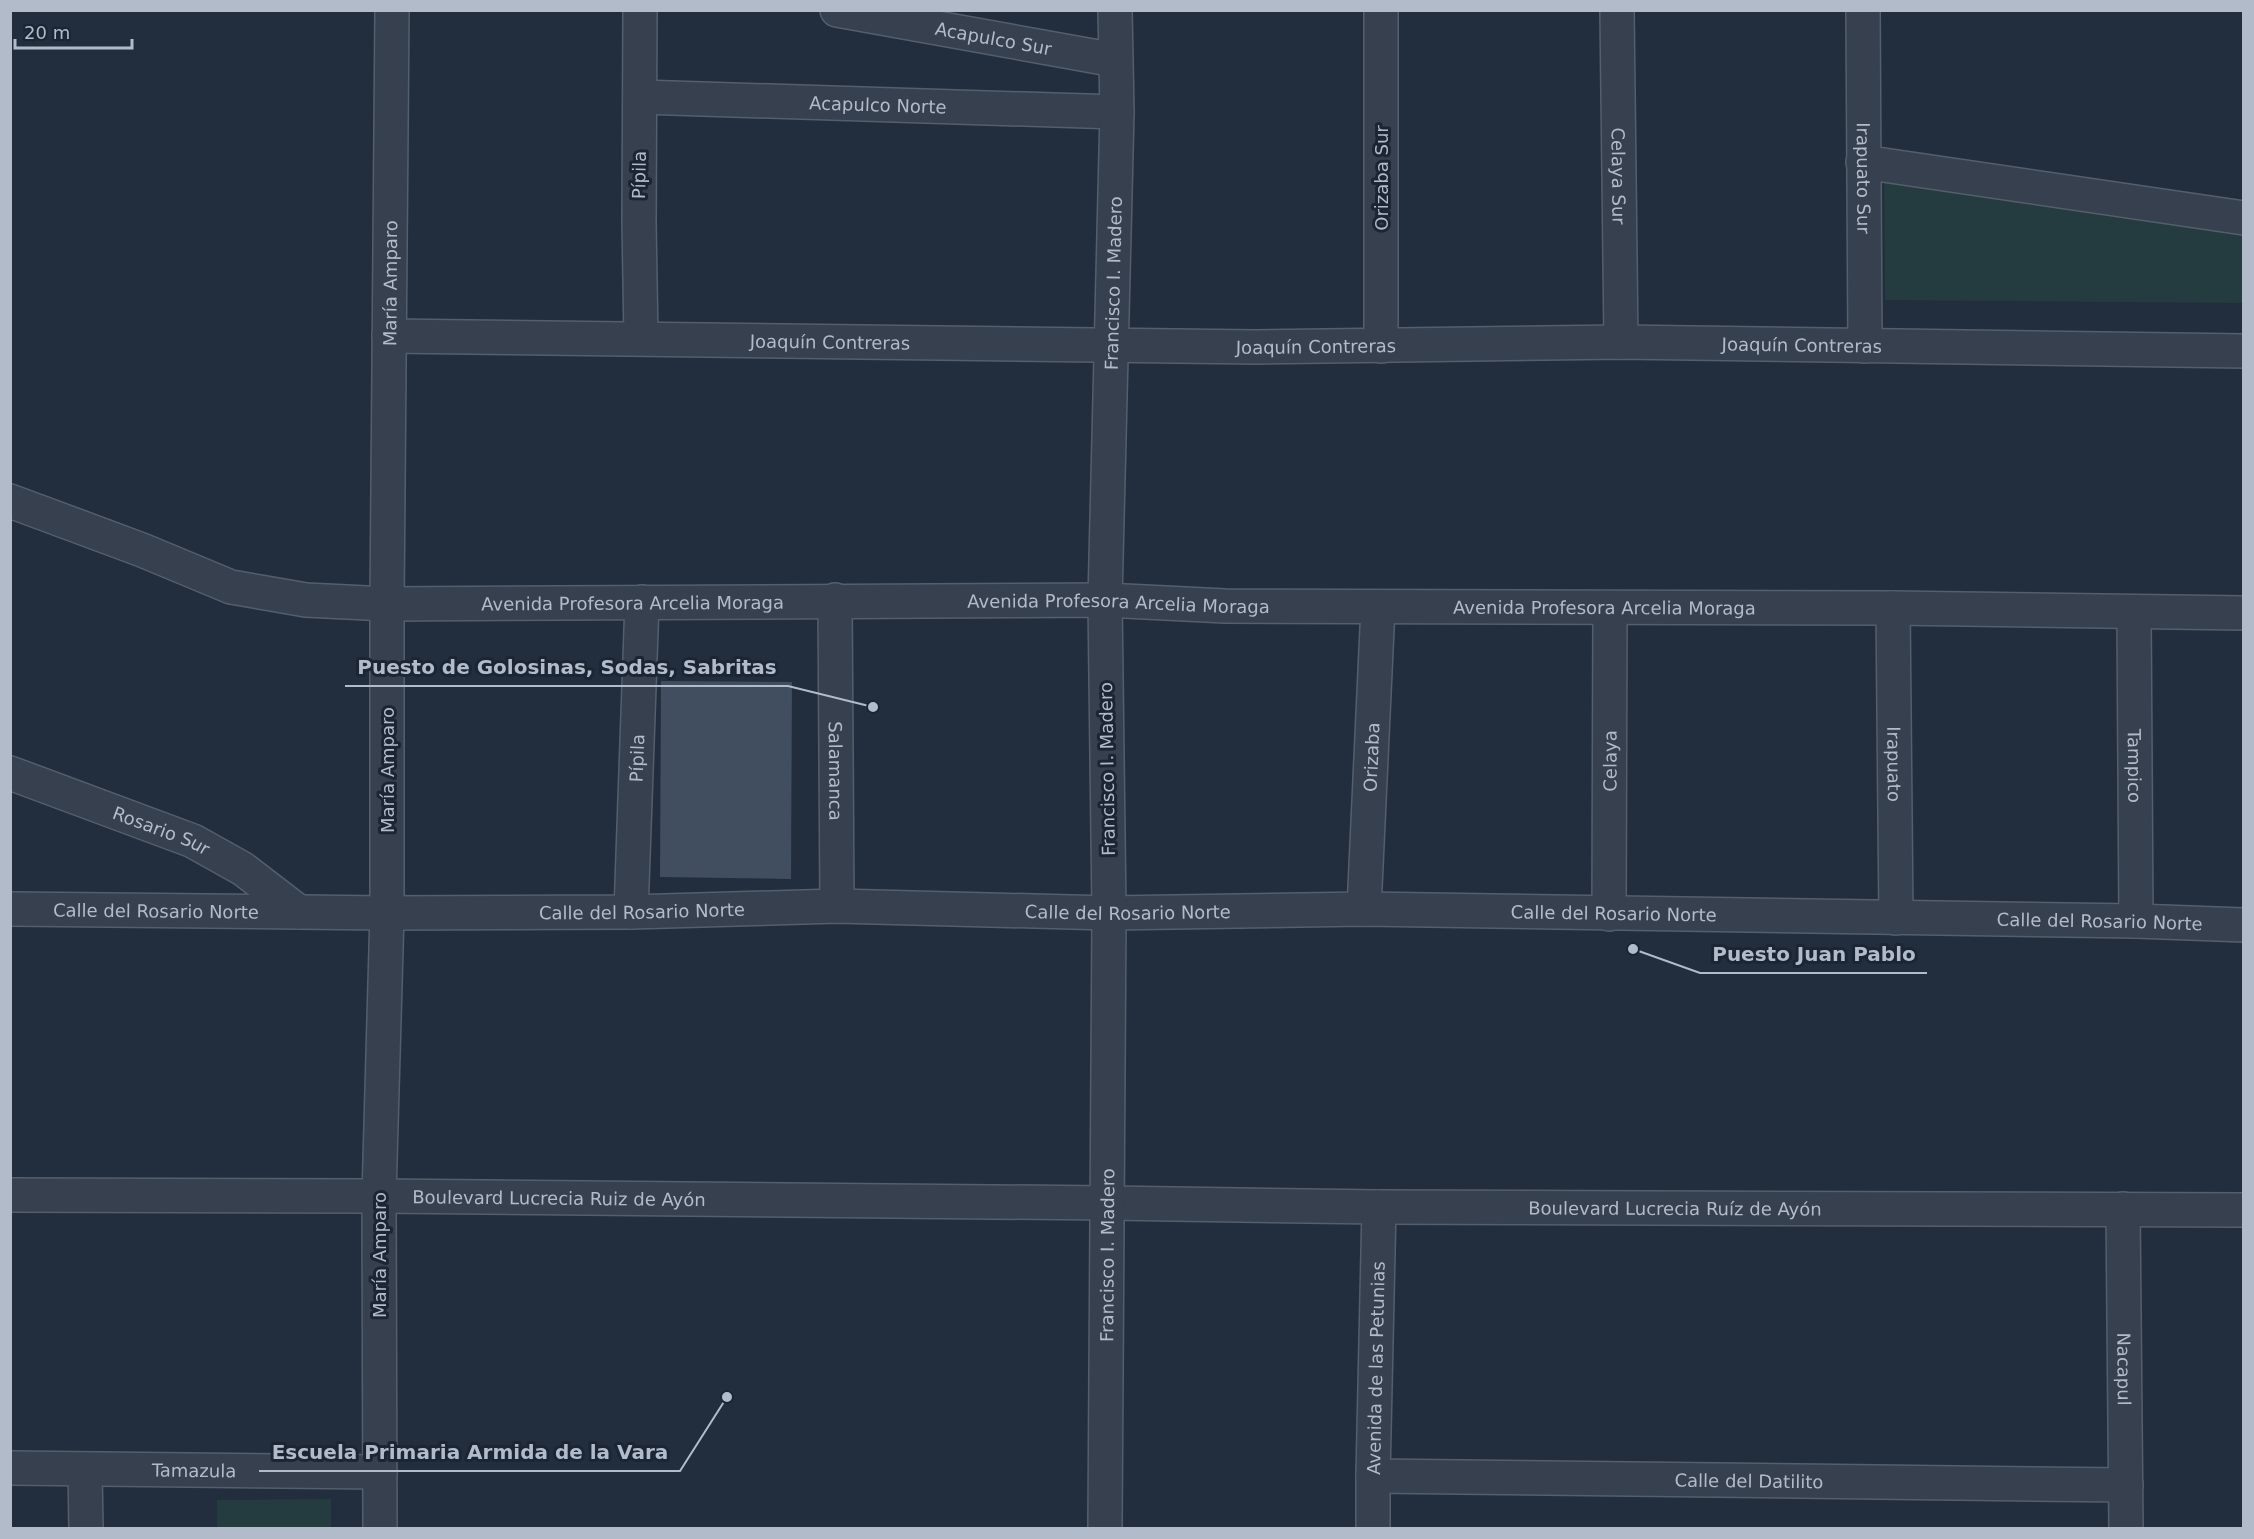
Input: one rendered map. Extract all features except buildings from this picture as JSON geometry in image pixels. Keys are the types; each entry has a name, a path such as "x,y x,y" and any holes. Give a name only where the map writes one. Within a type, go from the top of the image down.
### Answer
{"street":[{"name":"María Amparo","path":"380,1528 379,1196 387,913 392,10"},
{"name":"Pípila","path":"640,10 641,339"},
{"name":"Acapulco Sur","path":"837,10 1115,60"},
{"name":"Francisco I. Madero","path":"1106,1528 1109,913 1105,600 1117,112 1115,10"},
{"name":"Orizaba Sur","path":"1381,10 1381,346"},
{"name":"Celaya Sur","path":"1617,10 1621,342"},
{"name":"Irapuato Sur","path":"1863,10 1865,346"},
{"name":"Acapulco Norte","path":"640,97 1117,112"},
{"path":"1863,162 2244,218"},
{"name":"Joaquín Contreras","path":"389,336 1256,347 1621,342 2244,351"},
{"name":"Avenida Profesora Arcelia Moraga","path":"10,501 142,550 231,587 306,600 387,604 1105,600 1225,606 1893,608 2244,613"},
{"name":"Salamanca","path":"834,600 837,906"},
{"name":"Pípila","path":"631,912 642,602"},
{"name":"Orizaba","path":"1364,909 1378,607"},
{"name":"Celaya","path":"1610,608 1610,914"},
{"name":"Irapuato","path":"1893,608 1896,918"},
{"name":"Tampico","path":"2134,612 2136,921"},
{"name":"Rosario Sur","path":"10,773 193,841 243,869 299,912"},
{"name":"Calle del Rosario Norte","path":"10,909 387,913 631,912 837,906 1109,913 1364,909 2136,921 2244,925"},
{"name":"Boulevard Lucrecia Ruiz de Ayón","path":"10,1195 1108,1203"},
{"name":"Boulevard Lucrecia Ruíz de Ayón","path":"1108,1203 1378,1207 2244,1210"},
{"name":"Avenida de las Petunias","path":"1373,1528 1378,1207"},
{"name":"Nacapul","path":"2124,1209 2126,1528"},
{"name":"Tamazula","path":"10,1468 380,1472"},
{"path":"85,1468 86,1528"},
{"name":"Calle del Datilito","path":"1373,1476 2126,1485"}],"green space":[{"path":"1884,183 2129,214 2243,233 2243,303 1885,300"},
{"path":"331,1499 331,1528 217,1528 217,1500"}],"place":[{"name":"Puesto de Golosinas, Sodas, Sabritas","path":"873,707"},
{"name":"Puesto Juan Pablo","path":"1633,949"},
{"name":"Escuela Primaria Armida de la Vara","path":"727,1397"}]}
